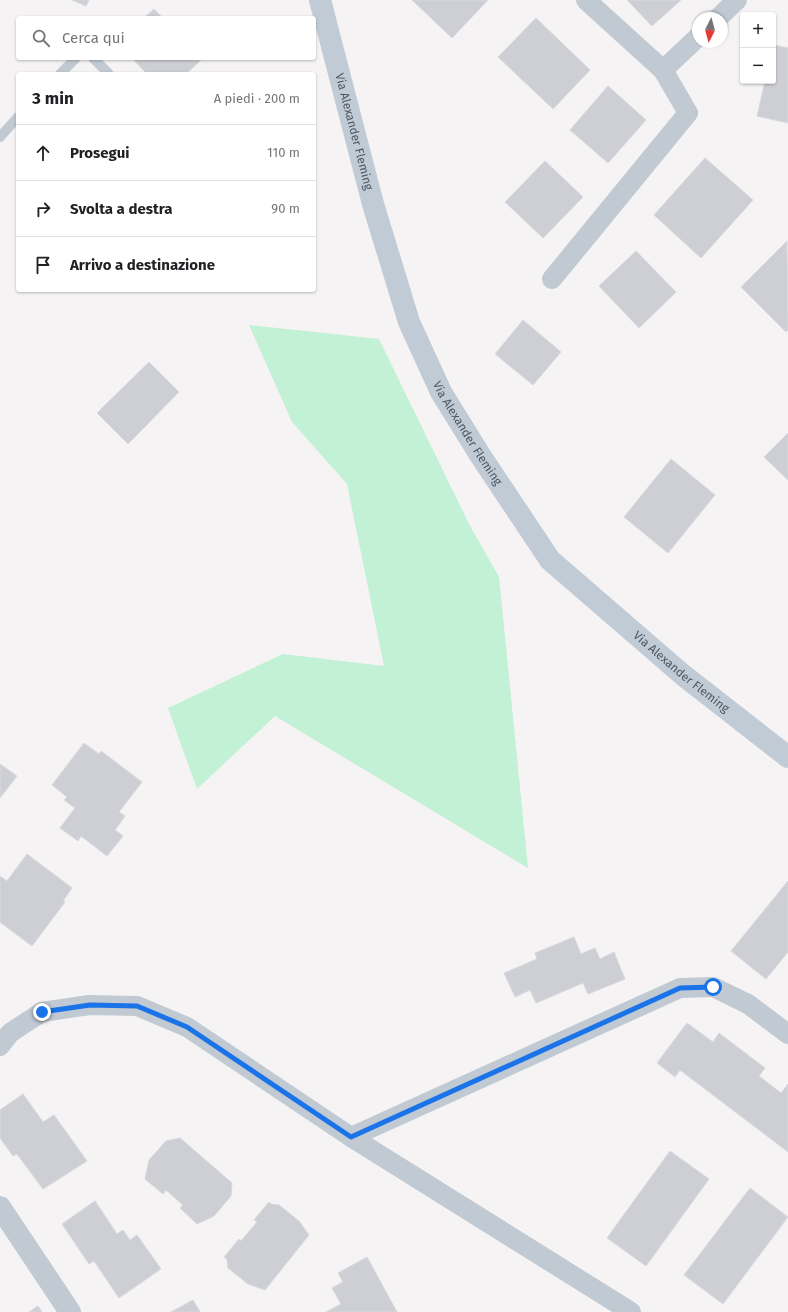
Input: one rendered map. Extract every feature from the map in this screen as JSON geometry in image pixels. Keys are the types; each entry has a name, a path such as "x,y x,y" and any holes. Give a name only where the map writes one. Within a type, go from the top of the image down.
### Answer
{"main road":[{"name":"Via Alexander Fleming","path":"320,0 373,204 409,322 441,392 449,405 480,455 550,560 683,675 788,757"}],"street":[{"path":"552,280 688,113 663,70 586,0"},
{"path":"724,12 737,0"},
{"path":"663,70 692,43"},
{"path":"351,1137 680,988 713,987 748,1004 788,1034"},
{"path":"0,1046 10,1033 42,1012 90,1005 137,1006 187,1027 351,1137 631,1312"},
{"path":"0,1207 70,1312"}],"lane":[{"path":"62,72 74,60"},
{"path":"95,60 107,72"},
{"path":"0,137 16,119"}],"green space":[{"path":"249,325 379,339 469,524 499,577 528,868 275,716 197,789 168,708 283,654 384,666 347,484 292,422"}],"building":[{"path":"72,0 89,0 86,6"},
{"path":"412,0 488,0 452,38"},
{"path":"627,0 681,0 652,26"},
{"path":"154,9 161,16 146,16"},
{"path":"536,18 590,70 553,109 498,57"},
{"path":"776,45 788,48 788,123 757,116 764,84 776,84"},
{"path":"134,60 201,60 188,72 145,72"},
{"path":"608,86 646,120 608,163 570,130"},
{"path":"705,158 753,200 701,258 654,215"},
{"path":"545,161 583,197 543,238 505,202"},
{"path":"787,241 788,330 786,332 741,287"},
{"path":"636,251 676,292 639,328 599,286"},
{"path":"523,320 561,352 533,385 495,354"},
{"path":"149,362 179,392 128,444 97,413"},
{"path":"788,433 788,480 764,457"},
{"path":"671,459 715,495 668,553 624,517"},
{"path":"84,743 99,754 101,751 142,782 119,812 125,816 115,830 123,836 107,856 81,836 78,841 60,828 75,808 64,800 67,797 52,785"},
{"path":"0,764 17,776 0,798"},
{"path":"27,854 72,888 63,901 65,902 32,946 0,922 0,876 7,881"},
{"path":"788,881 788,952 766,979 731,951"},
{"path":"574,937 581,954 595,948 600,959 614,952 625,979 588,994 583,983 536,1003 530,990 515,997 504,973 537,959 535,953"},
{"path":"687,1023 713,1042 719,1033 765,1068 759,1076 781,1093 788,1084 788,1152 680,1070 675,1077 657,1063"},
{"path":"23,1094 43,1122 54,1115 87,1161 43,1189 17,1154 13,1156 0,1138 0,1110"},
{"path":"180,1138 232,1183 231,1196 214,1216 197,1224 180,1208 183,1205 166,1190 163,1194 145,1179 149,1160 166,1141"},
{"path":"670,1151 709,1179 646,1266 607,1238"},
{"path":"750,1188 788,1217 723,1304 684,1275"},
{"path":"95,1201 117,1234 123,1230 130,1240 137,1235 161,1269 119,1298 94,1261 89,1264 62,1224"},
{"path":"269,1202 271,1204 279,1205 299,1221 309,1235 265,1290 248,1284 228,1268 227,1259 224,1257 239,1239 241,1241 257,1222 254,1220"},
{"path":"367,1257 397,1312 326,1312 341,1304 332,1288 343,1282 338,1273"},
{"path":"193,1300 200,1312 171,1312"},
{"path":"38,1306 42,1312 29,1312"}],"route":[{"path":"42,1012 90,1005 137,1006 187,1027 351,1137 680,988 713,987"}]}
